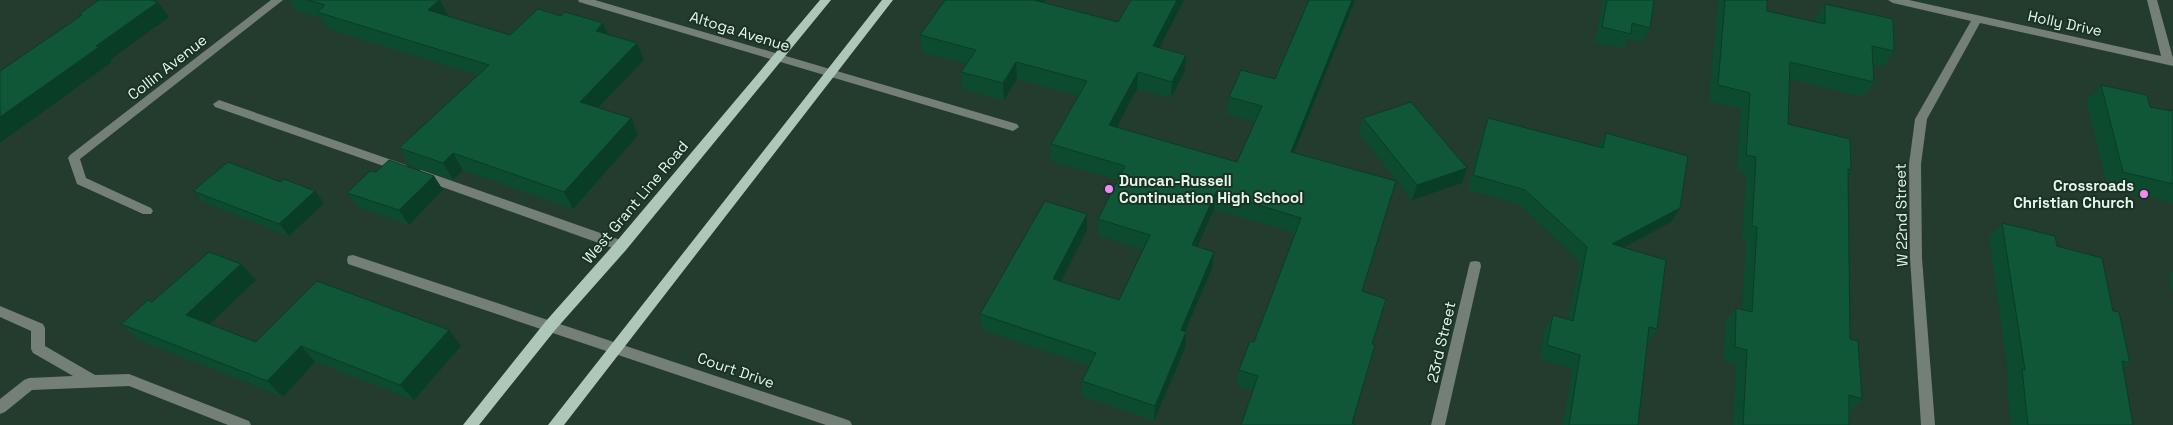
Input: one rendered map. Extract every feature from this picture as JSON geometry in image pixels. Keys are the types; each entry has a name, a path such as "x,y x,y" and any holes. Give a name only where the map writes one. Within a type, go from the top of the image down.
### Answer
{"main road":[{"name":"West Grant Line Road","path":"470,425 826,0"},
{"path":"555,425 888,0"}],"street":[{"name":"Collin Avenue","path":"147,211 81,181 74,158 278,0"},
{"name":"Altoga Avenue","path":"583,0 1013,127"},
{"name":"Holly Drive","path":"1892,0 2171,62"},
{"path":"2152,0 2171,62"},
{"name":"W 22nd Street","path":"1928,425 1916,258 1915,164 1921,119 1977,19"},
{"path":"219,104 621,246"},
{"name":"Court Drive","path":"353,260 616,346 845,425"},
{"name":"23rd Street","path":"1438,425 1475,266"},
{"path":"0,311 38,328 38,349 93,382"},
{"path":"0,408 29,384 129,380 244,425"}],"building":[{"path":"99,0 151,0 158,2 96,46 99,47 0,117 0,71 82,15 79,14"},
{"path":"307,0 439,0 428,10 510,35 538,9 561,16 565,12 603,23 596,31 637,43 580,102 631,118 564,192 453,153 443,163 399,148 489,65 317,12 325,5"},
{"path":"945,0 1034,0 1118,22 1131,0 1177,0 1153,46 1186,55 1172,82 1138,72 1109,125 1237,162 1262,106 1229,97 1241,70 1275,79 1309,0 1352,0 1291,152 1396,181 1362,291 1386,299 1372,344 1375,345 1352,423 1355,425 1241,425 1258,376 1239,370 1250,341 1254,342 1301,218 1216,192 1192,245 1214,252 1181,330 1186,332 1155,406 1082,381 1096,353 980,314 1045,201 1087,214 1053,279 1119,300 1150,235 1098,219 1125,166 1051,144 1087,81 1016,62 1003,83 961,72 976,50 920,35"},
{"path":"1607,0 1654,0 1650,28 1632,23 1631,34 1602,27"},
{"path":"1725,0 1767,0 1767,11 1825,24 1825,4 1893,19 1894,51 1872,46 1874,82 1790,62 1788,124 1850,139 1851,170 1848,169 1850,339 1858,341 1862,399 1849,395 1849,425 1743,425 1747,350 1735,347 1736,308 1752,312 1757,227 1752,226 1756,157 1746,155 1750,93 1718,85"},
{"path":"2101,85 2147,95 2150,107 2173,111 2173,184 2123,172"},
{"path":"1411,102 1467,168 1417,185 1363,118"},
{"path":"1488,118 1603,148 1606,133 1688,156 1680,208 1612,244 1666,260 1657,329 1649,327 1638,425 1569,425 1580,355 1547,345 1553,315 1573,321 1587,247 1525,190 1473,175"},
{"path":"389,160 434,176 399,210 347,193 370,171 376,172"},
{"path":"228,162 281,182 284,179 315,191 279,224 193,191"},
{"path":"2002,223 2055,236 2057,246 2102,258 2113,311 2119,312 2130,363 2122,361 2133,425 2028,425 2022,369 2025,370"},
{"path":"209,252 241,264 186,315 256,342 317,281 449,330 400,385 301,346 267,381 121,324 148,300 152,302"}],"place":[{"name":"Duncan-Russell Continuation High School","path":"1109,189"},
{"name":"Crossroads Christian Church","path":"2144,194"}]}
